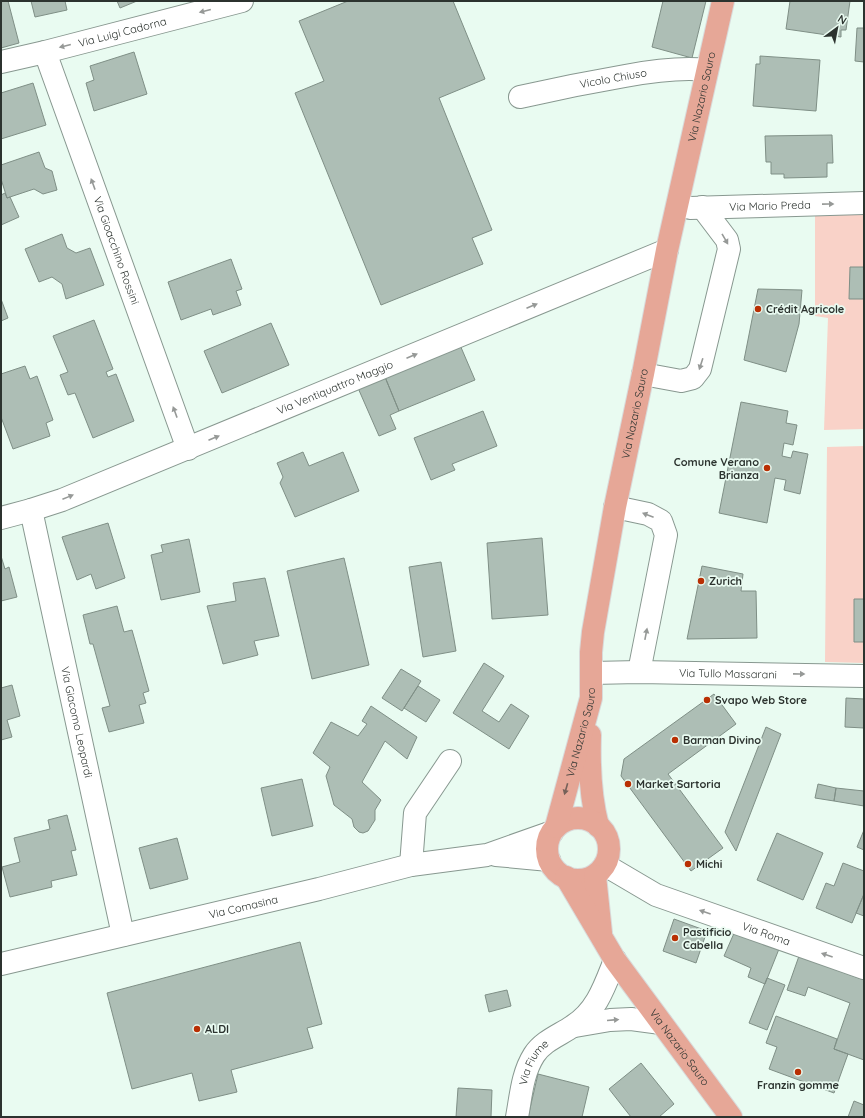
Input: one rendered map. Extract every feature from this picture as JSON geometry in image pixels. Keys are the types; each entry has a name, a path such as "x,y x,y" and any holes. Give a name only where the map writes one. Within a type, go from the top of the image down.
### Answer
{"main road":[{"name":"Via Nazario Sauro","path":"554,830 592,698 591,652 593,632 615,507 667,250 723,1"},
{"path":"592,698 589,761 590,785 593,807 598,826"},
{"path":"576,818 586,819 598,826 602,829 607,838 609,847 609,857 600,871 580,880 570,879 554,868 549,860 547,850 548,841 554,830 567,820 576,818"},
{"name":"Via Nazario Sauro","path":"600,871 601,938"},
{"name":"Via Nazario Sauro","path":"566,877 615,960 660,1023 731,1117"}],"street":[{"name":"Via Luigi Cadorna","path":"1,62 242,1"},
{"name":"Via Gioacchino Rossini","path":"45,52 188,449"},
{"name":"Vicolo Chiuso","path":"520,97 652,71 692,68 707,70"},
{"name":"Via Mario Preda","path":"677,209 864,203"},
{"path":"643,374 681,381 693,378 700,369 729,249 727,240 702,207"},
{"name":"Via Ventiquattro Maggio","path":"1,518 62,500 667,250"},
{"path":"615,507 648,514 660,522 666,535 639,672"},
{"name":"Via Giacomo Leopardi","path":"31,510 123,935"},
{"name":"Via Tullo Massarani","path":"592,673 639,672 864,676"},
{"path":"411,865 415,813 450,761"},
{"name":"Via Comasina","path":"487,855 554,830"},
{"name":"Via Comasina","path":"1,964 411,865 487,855 549,860"},
{"name":"Via Roma","path":"600,871 656,895 864,968"},
{"name":"Via Fiume","path":"517,1117 527,1068 535,1054 545,1043 575,1026 595,1005 604,989 615,960"},
{"name":"Via Fiume","path":"575,1026 631,1019 660,1023"}],"shaded area":[{"path":"864,214 864,429 824,430 828,318 815,316 815,216"},
{"path":"864,446 864,663 825,662 827,447"}],"building":[{"path":"1,1 8,1 19,43 1,48"},
{"path":"31,1 65,1 67,10 35,17"},
{"path":"117,1 137,1 120,8"},
{"path":"348,1 453,1 485,79 439,98 492,230 472,238 483,264 381,305 295,93 324,81 299,21"},
{"path":"663,1 706,1 692,58 652,47"},
{"path":"790,1 850,1 846,30 841,30 841,37 786,29"},
{"path":"857,28 864,28 864,62 855,61"},
{"path":"134,52 147,94 94,111 86,83 94,80 90,66"},
{"path":"760,56 820,60 816,111 753,106 756,64 760,64"},
{"path":"33,83 46,125 1,139 1,93"},
{"path":"832,135 833,163 827,163 827,177 784,178 784,174 771,174 771,162 766,162 765,136"},
{"path":"39,152 45,168 52,171 57,190 43,194 34,189 7,198 1,179 1,165"},
{"path":"5,193 7,198 10,197 19,217 1,225 1,195"},
{"path":"62,234 67,248 76,253 90,248 104,285 66,299 62,284 52,277 39,282 25,249"},
{"path":"231,259 242,289 236,291 241,305 213,315 211,309 181,320 168,282"},
{"path":"850,267 864,267 864,299 849,299"},
{"path":"758,289 802,290 799,324 786,372 744,360"},
{"path":"1,299 8,318 1,321"},
{"path":"94,320 113,369 106,372 108,377 116,374 134,421 93,438 75,393 68,395 60,375 68,372 53,336"},
{"path":"271,323 289,365 222,393 204,351"},
{"path":"460,345 475,380 399,411 385,377"},
{"path":"25,366 30,379 37,376 53,420 46,423 50,436 13,449 1,417 1,374"},
{"path":"385,377 399,411 390,415 396,429 379,436 358,388"},
{"name":"Comune Verano Brianza","path":"741,402 788,411 786,423 797,425 793,445 784,443 782,456 791,458 793,451 808,454 800,494 784,490 786,480 775,478 767,523 719,513"},
{"path":"483,411 497,446 452,464 455,470 431,480 414,438"},
{"path":"303,452 309,466 343,452 359,491 295,517 280,483 283,477 277,463"},
{"path":"108,523 125,578 96,589 91,574 77,580 62,537"},
{"path":"542,538 548,615 492,619 487,543"},
{"path":"189,539 200,592 161,600 151,555 163,552 161,545"},
{"path":"1,556 5,569 9,567 17,597 1,601"},
{"path":"344,558 369,665 312,679 287,571"},
{"path":"441,562 456,651 423,657 409,567"},
{"path":"702,566 743,574 741,591 756,591 757,638 687,639"},
{"path":"265,578 279,636 254,641 258,655 223,664 207,606 236,601 233,583"},
{"path":"854,599 864,599 864,642 854,642"},
{"path":"117,606 124,632 132,630 149,691 143,693 146,703 139,705 144,723 109,732 102,708 110,706 93,644 90,644 83,615"},
{"path":"484,663 504,676 482,711 499,722 511,704 529,716 509,749 453,713"},
{"path":"401,669 421,681 402,711 382,698"},
{"path":"12,685 20,716 7,720 12,737 1,740 1,688"},
{"path":"418,686 440,700 426,722 404,708"},
{"path":"714,694 736,724 668,774 723,848 691,871 621,776 624,759"},
{"path":"846,698 864,699 864,728 845,727"},
{"path":"371,706 417,737 407,759 385,741 362,782 381,800 375,810 375,820 368,831 363,833 359,832 354,827 352,819 334,805 326,776 330,767 313,753 331,722 358,736 367,724 362,721"},
{"path":"766,727 781,734 736,851 725,832"},
{"path":"302,779 313,826 272,836 261,788"},
{"path":"818,784 836,788 834,801 815,798"},
{"path":"836,788 864,791 864,806 834,801"},
{"path":"67,815 76,850 71,851 77,875 51,881 52,887 10,897 2,867 20,862 14,838 50,829 48,820"},
{"path":"864,830 864,850 857,847"},
{"path":"777,833 823,853 803,900 757,880"},
{"path":"177,838 188,879 150,889 139,848"},
{"path":"843,863 864,871 864,894 852,923 816,908 826,883 834,886"},
{"path":"864,894 864,916 856,913"},
{"path":"674,919 707,931 696,963 663,951"},
{"path":"735,931 779,949 765,984 748,977 751,968 724,956"},
{"path":"300,942 322,1024 307,1028 313,1048 231,1070 237,1092 199,1101 192,1073 132,1089 107,993"},
{"path":"799,956 864,980 864,1060 834,1049 850,1003 808,987 805,996 787,990"},
{"path":"767,978 785,985 767,1030 749,1023"},
{"path":"507,990 511,1006 489,1012 485,995"},
{"path":"776,1016 837,1039 834,1049 848,1054 834,1093 769,1069 777,1047 766,1043"},
{"path":"641,1063 674,1104 659,1117 631,1117 609,1089"},
{"path":"538,1074 589,1087 582,1117 528,1117"},
{"path":"458,1088 492,1090 491,1117 456,1117"},
{"path":"854,1101 864,1105 864,1117 848,1117"}],"place":[{"name":"Crédit Agricole","path":"758,309"},
{"name":"Comune Verano Brianza","path":"767,468"},
{"name":"Zurich","path":"701,581"},
{"name":"Svapo Web Store","path":"707,700"},
{"name":"Barman Divino","path":"675,740"},
{"name":"Market Sartoria","path":"628,784"},
{"name":"Michi","path":"688,864"},
{"name":"Pastificio Cabella","path":"675,938"},
{"name":"ALDI","path":"197,1029"},
{"name":"Franzin gomme","path":"798,1072"}]}
